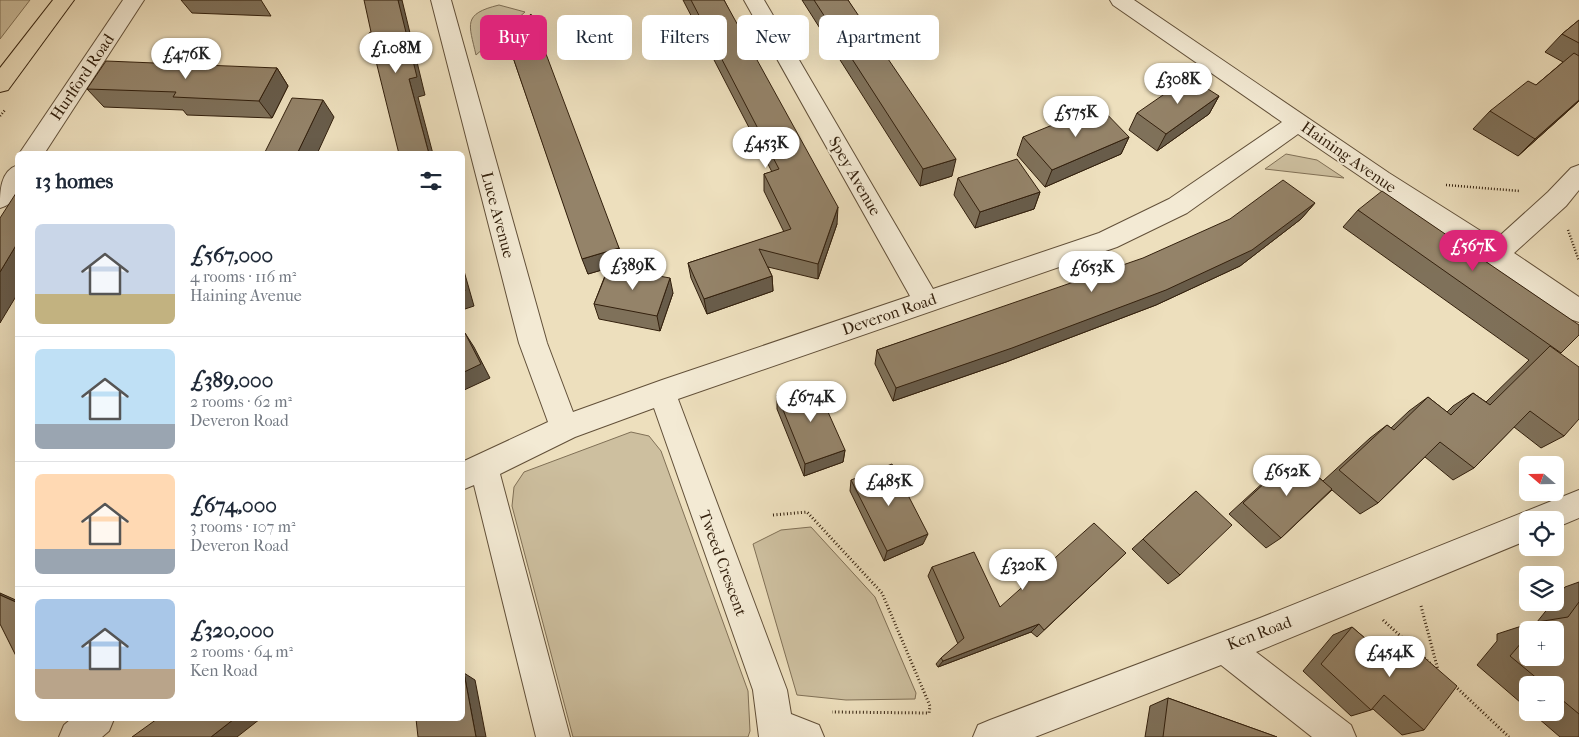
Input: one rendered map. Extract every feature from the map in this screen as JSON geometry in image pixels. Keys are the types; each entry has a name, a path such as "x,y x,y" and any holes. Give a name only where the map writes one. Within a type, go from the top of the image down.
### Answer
{"main road":[{"path":"0,84 64,0"}],"street":[{"name":"Hurlford Road","path":"33,151 134,0"},
{"name":"Luce Avenue","path":"441,0 533,343 565,428"},
{"name":"Spey Avenue","path":"754,0 926,301"},
{"name":"Haining Avenue","path":"1123,1 1380,179 1496,254 1579,311"},
{"name":"Deveron Road","path":"473,472 565,428 662,392 1108,240 1178,206 1299,122"},
{"path":"1496,254 1557,199 1579,174"},
{"path":"0,199 15,178"},
{"name":"Tweed Crescent","path":"662,392 786,733"},
{"path":"473,472 553,737"},
{"path":"1562,511 1579,504"},
{"name":"Ken Road","path":"990,737 1224,647 1519,529"},
{"path":"1224,647 1339,737"},
{"path":"76,737 95,721"}],"path":[{"path":"1437,184 1560,194"},
{"path":"773,515 807,512 882,593 930,706 929,713 848,714 829,712"},
{"path":"1412,572 1438,670"},
{"path":"1356,595 1445,677"},
{"path":"1452,684 1509,737"}],"shaded area":[{"path":"0,0 30,0 0,39"},
{"path":"499,5 525,12 522,15 480,15 480,51 476,55 471,35 471,22 479,12"},
{"path":"1286,154 1317,160 1344,178 1265,169"},
{"path":"631,432 649,436 661,451 748,691 750,731 748,737 573,737 512,506 514,487 524,472"},
{"path":"811,527 875,597 916,693 915,699 846,700 797,695 753,544 781,530"}],"building":[{"path":"364,0 398,0 417,77 409,79 428,151 398,151 369,33 371,32"},
{"path":"691,0 724,0 737,24 737,60 757,60 838,207 818,264 759,249 772,276 704,299 688,263 791,229 764,174 779,169 722,60 727,60 727,15 699,15"},
{"path":"814,0 848,0 858,15 824,15"},
{"path":"1579,20 1579,43 1562,34"},
{"path":"1574,53 1579,56 1579,100 1535,139 1490,111 1528,81 1536,85"},
{"path":"547,57 619,248 582,259 514,60 547,60"},
{"path":"853,60 889,60 956,159 923,169"},
{"path":"106,61 277,68 259,101 173,97 176,92 87,89"},
{"path":"1189,77 1219,96 1166,134 1137,113"},
{"path":"292,98 323,100 298,151 266,151"},
{"path":"1099,106 1129,137 1052,170 1023,137"},
{"path":"1017,159 1040,192 980,212 958,178"},
{"path":"1283,180 1315,203 1252,250 1166,290 1012,348 896,388 877,350 1143,258 1230,219"},
{"path":"1382,191 1579,325 1579,335 1561,353 1358,210"},
{"path":"15,195 15,247 0,272 0,218"},
{"path":"609,267 670,278 657,316 594,304"},
{"path":"465,333 481,364 465,372"},
{"path":"1550,346 1579,367 1579,419 1564,436 1530,411 1474,468 1440,442 1378,503 1339,470 1387,425 1394,430 1428,397 1451,415 1473,393 1490,405"},
{"path":"815,383 845,450 805,464 777,395"},
{"path":"1294,456 1332,489 1281,538 1243,503"},
{"path":"892,464 928,534 887,551 851,480"},
{"path":"1196,491 1232,525 1180,575 1143,539"},
{"path":"1094,523 1126,553 1044,630 1039,624 943,661 941,658 964,638 932,567 974,552 1000,607"},
{"path":"0,595 15,602 15,654 0,624"},
{"path":"1579,602 1579,714 1564,702 1564,676 1534,676 1522,666 1564,666 1564,621 1543,621 1568,617"},
{"path":"1352,627 1395,664 1411,646 1457,686 1424,730 1384,695 1371,710 1321,664"},
{"path":"1519,646 1519,663 1510,656"},
{"path":"465,678 476,737 418,737 416,721 465,721"},
{"path":"1168,698 1277,737 1163,737"},
{"path":"154,721 231,721 211,737 132,737"}]}
